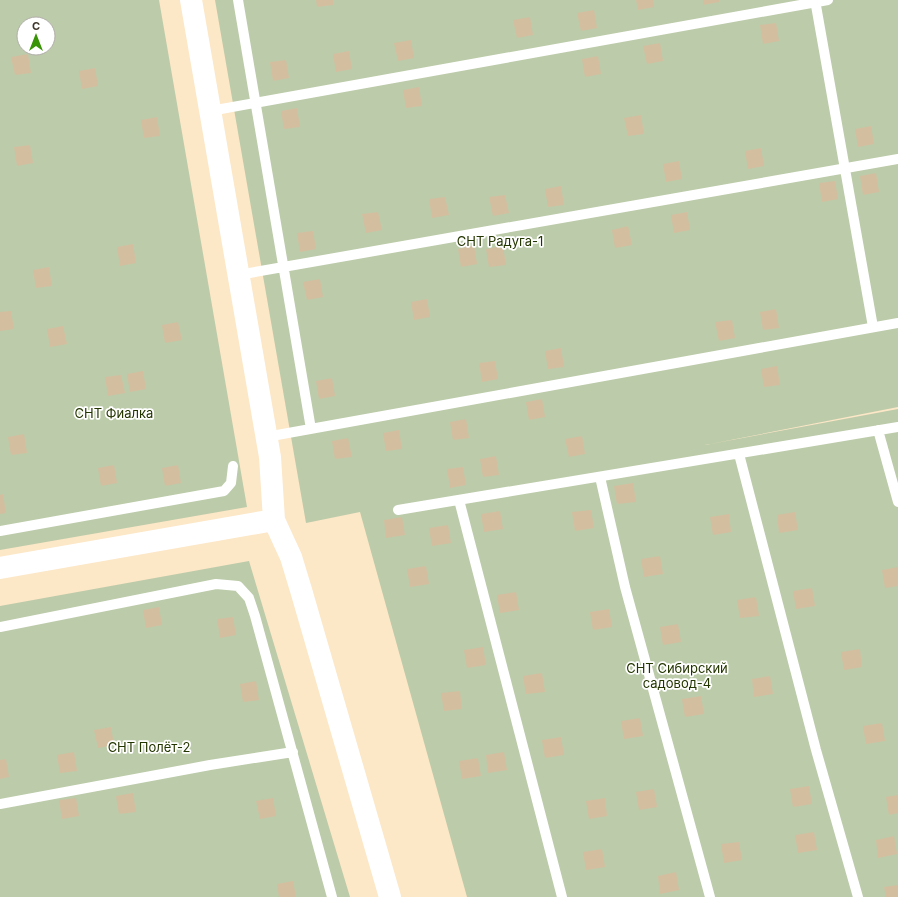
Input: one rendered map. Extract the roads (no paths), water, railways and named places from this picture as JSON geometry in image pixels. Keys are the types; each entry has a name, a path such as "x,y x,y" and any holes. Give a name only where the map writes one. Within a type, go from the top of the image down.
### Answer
{"street":[{"path":"191,0 266,437 273,494 274,520 291,557 390,897"},
{"path":"0,568 274,520"}],"lane":[{"path":"238,0 311,429"},
{"path":"210,111 815,1 828,0"},
{"path":"815,1 874,327"},
{"path":"238,275 898,159"},
{"path":"266,437 898,323"},
{"path":"398,510 898,427"},
{"path":"878,430 898,502"},
{"path":"739,454 816,750 858,897"},
{"path":"0,531 224,491 231,483 233,466"},
{"path":"600,477 625,587 710,897"},
{"path":"459,500 562,897"},
{"path":"0,627 216,584 238,586 249,598 255,616 332,897"},
{"path":"0,804 210,765 293,752"}],"park label":[{"name":"СНТ Радуга-1","path":"500,241"},
{"name":"СНТ Фиалка","path":"114,413"},
{"name":"СНТ Сибирский садовод-4","path":"677,676"},
{"name":"СНТ Полёт-2","path":"149,747"}]}
